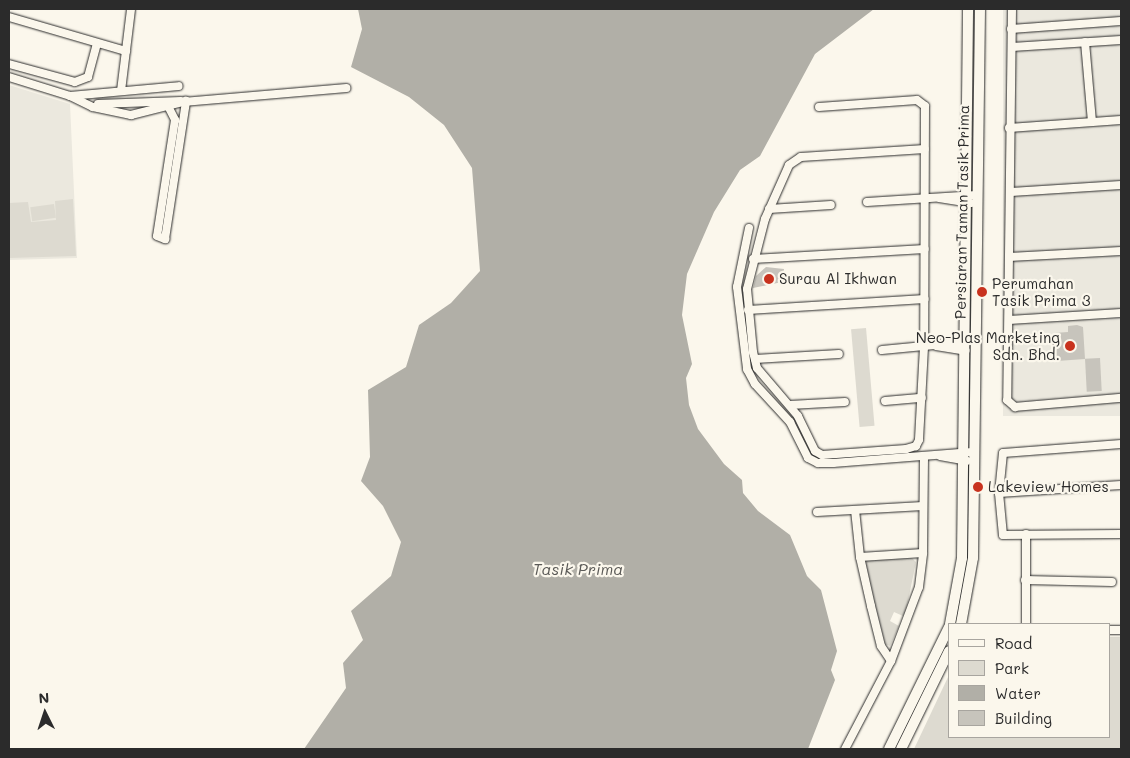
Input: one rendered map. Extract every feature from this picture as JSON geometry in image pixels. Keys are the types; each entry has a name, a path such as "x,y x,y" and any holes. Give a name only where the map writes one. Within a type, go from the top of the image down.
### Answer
{"main road":[{"name":"Persiaran Taman Tasik Prima","path":"950,623 960,580 969,456 972,199 968,9"},
{"name":"Persiaran Taman Tasik Prima","path":"961,623 972,574 966,346 980,9"},
{"name":"Persiaran Taman Tasik Prima","path":"889,749 948,628"},
{"path":"901,749 948,653"}],"street":[{"path":"120,91 131,9"},
{"path":"1012,9 1009,128 1010,405 1121,398"},
{"path":"9,17 126,51"},
{"path":"1011,29 1121,22"},
{"path":"1012,47 1121,40"},
{"path":"1086,42 1092,122"},
{"path":"9,64 75,82 88,77 97,44"},
{"path":"9,77 124,115 185,102"},
{"path":"70,96 179,86"},
{"path":"81,95 84,100 107,106 185,102 346,88"},
{"path":"185,102 165,239 157,236 175,120 185,102"},
{"path":"819,107 922,102 926,106 924,347 922,398 916,446 822,455 815,451 790,405 757,368 755,359 747,289 753,259 768,209 790,165 801,157 925,148"},
{"path":"168,106 175,120"},
{"path":"1009,128 1121,120"},
{"path":"1010,192 1121,185"},
{"path":"867,202 926,198 972,199"},
{"path":"768,209 831,205"},
{"path":"749,228 737,287 747,368 755,384 790,422 802,451 818,463 969,456"},
{"path":"753,259 925,249"},
{"path":"1009,257 1121,250"},
{"path":"748,310 925,298"},
{"path":"1009,320 1121,313"},
{"path":"882,350 936,346 946,350 966,346"},
{"path":"755,359 839,354"},
{"path":"884,401 922,398"},
{"path":"790,405 845,402"},
{"path":"1121,444 1003,453 1000,492 1001,533 1121,534"},
{"path":"845,749 891,661 911,614 923,553 924,458"},
{"path":"1000,492 1121,486"},
{"path":"817,512 923,506"},
{"path":"855,510 860,557 881,646 891,661"},
{"path":"1026,534 1026,623"},
{"path":"860,557 923,553"},
{"path":"1025,580 1112,582"}],"shaded area":[{"path":"1003,9 1121,9 1121,416 1003,416"},
{"path":"9,85 70,104 77,258 9,260"}],"green space":[{"path":"73,199 76,256 9,258 9,203 28,202 31,222 56,220 55,201"},
{"path":"54,204 56,218 32,221 30,207"},
{"path":"866,328 875,426 860,427 851,329"},
{"path":"911,557 916,562 906,611 903,616 894,612 890,621 899,626 890,646 885,644 865,565 867,561"},
{"path":"1110,637 1121,637 1121,749 914,749 948,677 948,738 1110,738"}],"water":[{"name":"Tasik Prima","path":"358,9 874,9 815,54 760,156 740,170 714,212 687,274 682,315 692,364 686,378 689,405 698,429 724,464 742,480 743,493 758,511 790,535 807,576 821,590 837,651 831,670 835,680 808,749 304,749 346,688 343,663 363,640 351,611 391,576 401,542 383,506 361,481 370,457 368,390 406,367 419,325 451,303 480,271 472,168 444,125 409,97 351,67 362,29"}],"building":[{"name":"Surau Al Ikhwan","path":"766,267 784,269 782,282 753,288 756,276"},
{"name":"Neo-Plas Marketing Sdn. Bhd.","path":"1077,325 1083,327 1085,359 1057,361 1054,333 1068,332 1068,326"},
{"path":"1100,358 1102,391 1087,392 1085,359"}],"place":[{"name":"Surau Al Ikhwan","path":"769,279"},
{"name":"Perumahan Tasik Prima 3","path":"982,292"},
{"name":"Neo-Plas Marketing Sdn. Bhd.","path":"1070,346"},
{"name":"Lakeview Homes","path":"978,487"}]}
